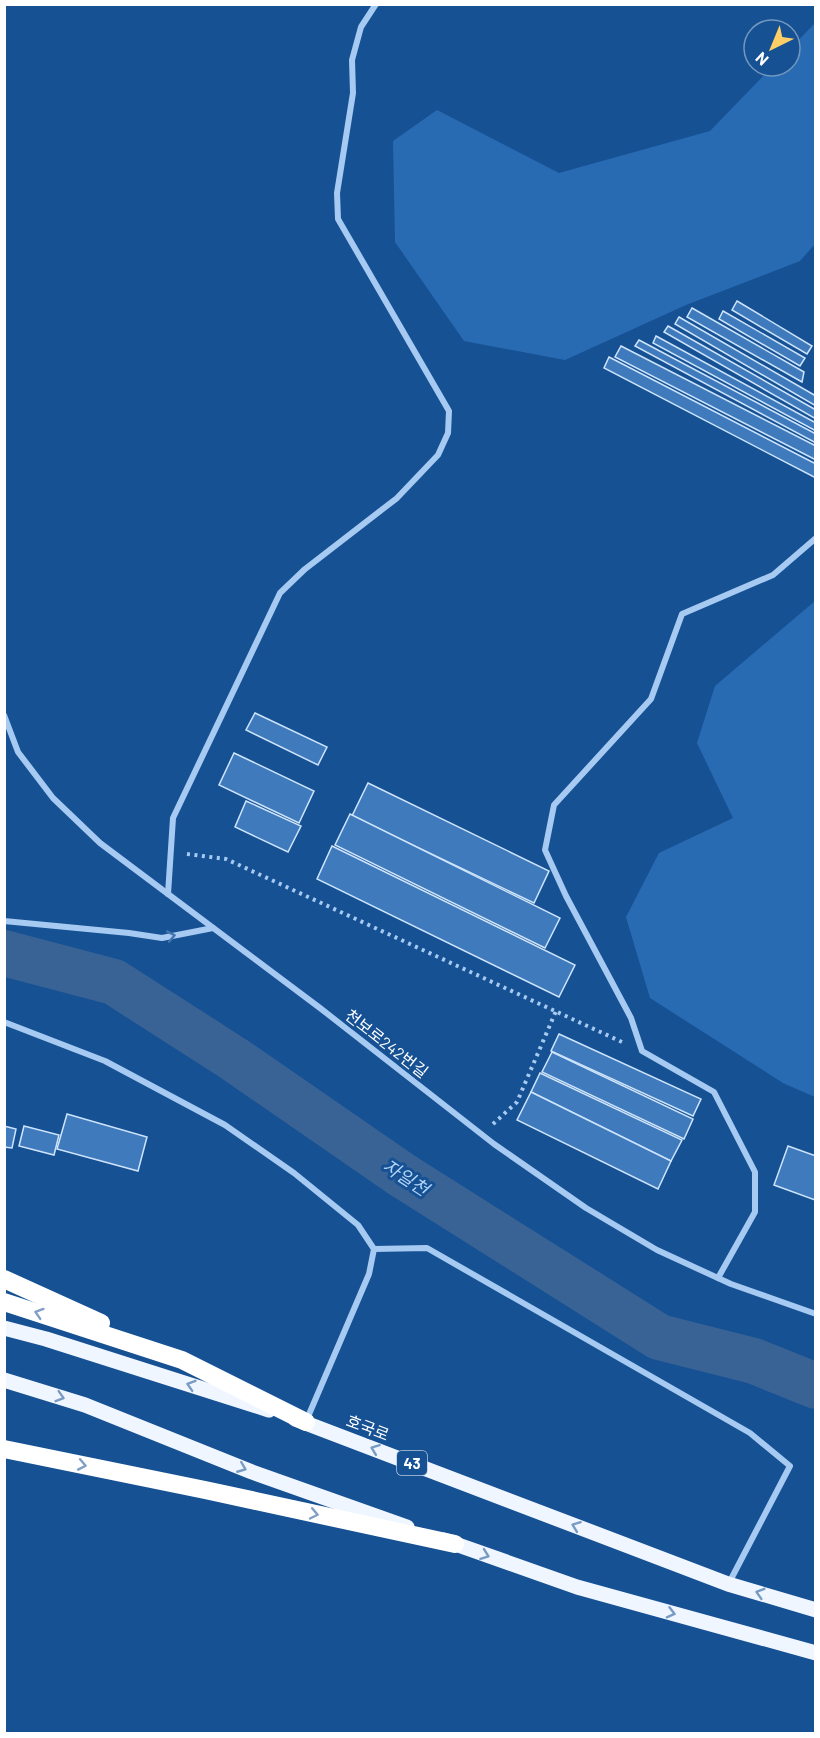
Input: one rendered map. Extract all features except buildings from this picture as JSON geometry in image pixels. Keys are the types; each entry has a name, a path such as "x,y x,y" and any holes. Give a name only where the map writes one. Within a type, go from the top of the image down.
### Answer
{"highway":[{"path":"4,1279 182,1360 306,1422"},
{"path":"4,1302 182,1360"},
{"path":"4,1449 455,1544"}],"main road":[{"name":"호국로","path":"4,1328 306,1422 728,1584 816,1610"},
{"path":"4,1380 85,1405 252,1472 577,1587 816,1653"}],"street":[{"path":"168,894 173,818 280,593 305,569 397,498 438,455 448,433 449,411 338,219 337,193 353,93 352,60 361,27 376,4"},
{"path":"718,1278 755,1212 756,1172 714,1092 642,1051 631,1018 566,896 545,850 554,805 651,699 682,614 773,575 816,538"},
{"name":"천보로242번길","path":"4,714 18,752 53,798 100,843 320,1008 482,1135 586,1208 657,1250 718,1278 816,1314"},
{"path":"4,921 162,938 213,928"},
{"path":"4,1022 105,1061 225,1125 294,1173 358,1225 374,1249 369,1274 306,1422"},
{"path":"374,1249 428,1248 750,1433 790,1466 728,1584"}],"path":[{"path":"171,852 226,859 642,1051"},
{"path":"482,1135 517,1102 556,1011"}],"shaded area":[{"path":"815,23 815,244 800,261 686,305 565,360 464,341 395,242 393,141 437,110 559,173 710,131 761,78 802,78 802,37"},
{"path":"815,601 815,1097 783,1083 650,998 626,917 659,853 733,818 697,743 715,686"}],"waterway":[{"name":"자일천","path":"4,953 114,982 234,1059 402,1175 659,1337 754,1361 816,1386"}]}
